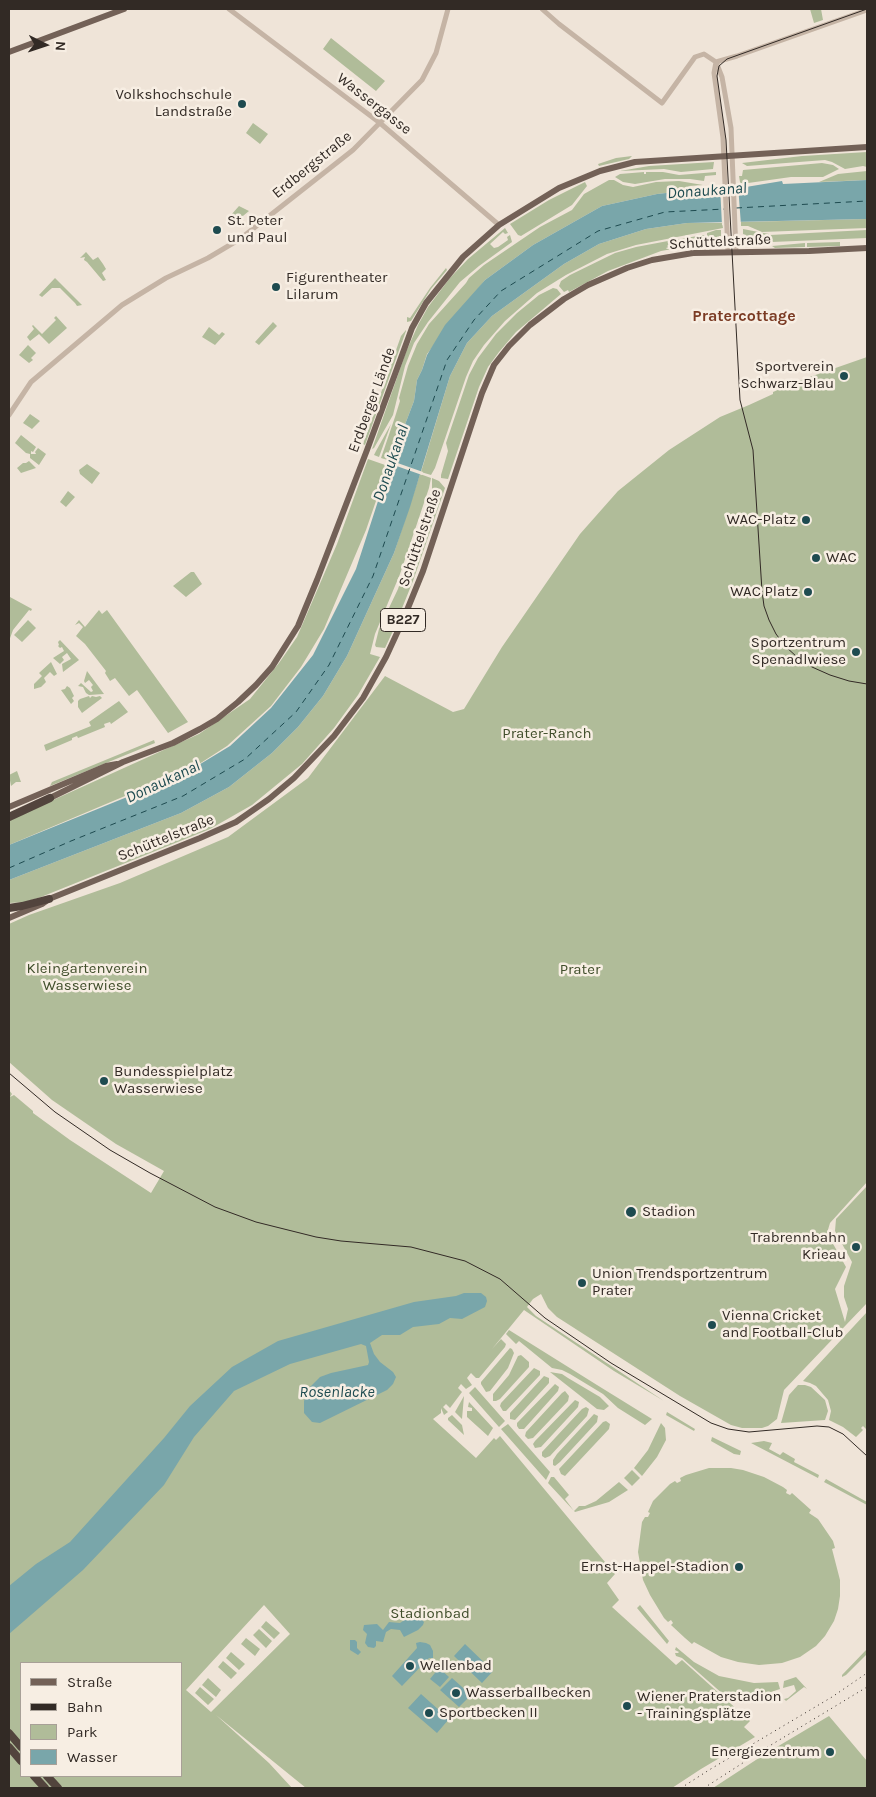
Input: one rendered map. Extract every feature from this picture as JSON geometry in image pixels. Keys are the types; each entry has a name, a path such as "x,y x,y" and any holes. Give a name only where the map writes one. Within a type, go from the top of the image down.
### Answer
{"highway":[{"path":"9,817 50,798"},
{"path":"9,908 49,899"},
{"path":"9,1733 20,1746"},
{"path":"9,1747 20,1760"},
{"path":"35,1777 46,1788"},
{"path":"47,1777 58,1788"}],"main road":[{"path":"9,52 124,9"},
{"name":"Erdberger Lände","path":"50,798 123,762 173,742 217,719 256,685 282,653 298,626 318,580 412,328 426,303 463,257 499,224 559,188 600,171 635,162 867,147"},
{"name":"Schüttelstraße","path":"9,918 42,904 49,899 236,822 270,799 294,778 334,736 363,698 386,657 403,620 423,572 482,393 494,366 509,346 530,325 572,294 588,285 627,268 671,255 867,248"},
{"name":"Erdberger Lände","path":"9,807 106,766 123,762"}],"street":[{"name":"Wassergasse","path":"229,9 380,123 499,224"},
{"name":"Erdbergstraße","path":"9,415 31,382 119,308 166,278 208,258 240,239 353,150 415,88 426,73 436,54 448,9"},
{"path":"542,9 662,103 695,57 704,54 716,62 722,77 727,103 733,156 736,252"},
{"path":"716,62 867,10"},
{"path":"716,62 714,74 724,156 728,252"}],"green space":[{"path":"810,9 821,9 823,20 814,23"},
{"path":"331,38 385,81 376,91 323,49"},
{"path":"253,123 268,134 260,144 246,133"},
{"path":"867,152 867,167 845,169 825,160 747,166 742,163 802,156"},
{"path":"632,156 629,159 599,166 598,164 616,158"},
{"path":"714,162 713,169 681,172 664,169 620,171 649,166"},
{"path":"822,163 833,165 839,169 823,177 791,177 741,184 740,182 739,176 742,176 743,170"},
{"path":"867,171 867,180 819,182 838,174"},
{"path":"644,172 644,174 646,172 663,172 679,175 716,172 716,175 705,176 704,181 665,179 635,184 623,182 615,177 620,174"},
{"path":"609,180 633,187 656,182 679,181 703,185 689,186 693,190 657,194 602,206 533,245 485,280 427,354 417,380 414,401 391,461 381,458 400,401 399,398 408,366 417,344 429,324 469,278 484,265 540,227 572,210 584,194"},
{"path":"585,182 587,186 572,205 521,236 518,235 510,224 549,200"},
{"path":"239,206 249,211 238,220 235,220 231,215"},
{"path":"867,219 867,228 762,232 748,226 741,226 741,222"},
{"path":"687,223 722,223 723,228 636,245 607,254 566,275 537,293 505,321 473,361 435,468 431,475 421,472 450,376 467,343 492,316 564,264 599,244 646,229"},
{"path":"505,228 508,233 505,234 503,232 490,244 494,248 498,247 508,240 507,237 510,235 512,242 460,282 414,343 405,366 393,415 372,449 406,352 428,307 450,278 468,259"},
{"path":"743,229 769,234 769,243 762,241 762,244 758,244 757,241 746,243 746,235 743,234"},
{"path":"721,230 719,240 707,240 707,233"},
{"path":"867,230 867,238 772,242 770,235"},
{"path":"706,236 706,243 690,243 671,247 669,241"},
{"path":"668,241 669,247 667,249 691,246 718,246 684,247 661,251 608,271 569,292 568,290 564,292 559,286 561,281 570,275 615,253"},
{"path":"840,242 840,246 807,247 807,243"},
{"path":"805,243 805,247 775,248 772,246"},
{"path":"86,252 93,260 98,257 103,264 106,269 102,273 106,280 103,281 84,260 85,257 80,258"},
{"path":"446,268 447,270 431,289 411,321 407,322 407,317 410,318"},
{"path":"55,278 82,305 77,306 60,288 52,288 42,297 39,295"},
{"path":"553,288 557,289 561,294 516,332 488,367 479,387 448,479 441,478 448,451 446,443 469,375 478,358 496,334 517,313 539,295"},
{"path":"56,316 67,328 49,344 39,334 30,341 27,337 34,329 33,325 42,334 56,320 54,318"},
{"path":"273,322 277,326 259,345 255,342"},
{"path":"209,327 219,335 222,332 225,334 215,345 202,337"},
{"path":"406,330 365,445 363,444 401,336"},
{"path":"28,345 36,353 31,358 33,360 29,363 19,355"},
{"name":"Prater","path":"867,357 867,1182 830,1223 827,1233 846,1267 835,1289 845,1322 848,1309 844,1297 844,1286 852,1262 835,1231 836,1219 867,1186 867,1303 784,1390 777,1419 762,1428 742,1428 731,1425 680,1396 557,1317 548,1308 541,1294 533,1299 527,1307 536,1316 664,1401 614,1371 524,1310 492,1349 501,1339 506,1344 505,1347 479,1378 476,1378 471,1373 467,1378 472,1385 466,1389 461,1384 458,1388 462,1392 450,1408 446,1404 443,1407 448,1412 444,1415 441,1408 441,1413 433,1419 476,1458 494,1438 496,1440 500,1436 615,1574 607,1583 619,1600 612,1607 676,1665 682,1660 750,1721 744,1727 755,1737 672,1788 306,1788 216,1715 269,1763 292,1788 9,1788 9,1090 12,1094 10,1097 14,1095 33,1113 70,1140 151,1193 164,1171 116,1144 52,1100 9,1062 9,924 29,915 120,883 228,837 308,778 385,676 453,712 464,709 502,647 580,534 618,491 669,450 720,417 773,394 773,392","holes":["264,1605 290,1634 211,1712 186,1690"]},
{"path":"30,414 40,421 32,429 23,423"},
{"path":"391,424 379,457 374,455 376,451"},
{"path":"21,435 36,447 33,452 31,451 31,454 36,454 35,452 38,448 46,454 39,465 30,458 30,454 26,453 15,443"},
{"path":"368,459 388,466 366,530 324,629 301,667 271,706 227,746 196,766 9,845 9,820 199,734 250,699 297,637 337,544"},
{"path":"29,461 36,468 21,473 17,468"},
{"path":"87,464 100,473 92,484 80,474 79,470"},
{"path":"420,474 431,478 429,488 400,574 375,634 370,654 380,657 358,695 334,728 302,764 252,805 210,829 41,897 25,902 9,903 9,880 181,813 229,787 272,753 298,727 323,696 347,656 394,553"},
{"path":"432,478 439,481 445,488 413,581 392,633 385,648 376,647 379,629 398,589 432,489"},
{"path":"68,491 75,497 66,507 60,502"},
{"path":"191,572 194,572 202,584 186,597 173,586"},
{"path":"10,597 32,609 31,611 29,610 13,630 9,641 9,599"},
{"path":"99,610 102,614 107,610 188,722 168,733 137,690 129,696 115,678 110,681 105,673 106,671 85,644 76,636 83,627 79,623 75,625 79,620 85,627"},
{"path":"28,620 36,628 22,642 14,635"},
{"path":"60,640 79,660 63,672 62,664 71,659 67,653 62,657 64,660 60,664 53,658 64,651 62,647 58,646"},
{"path":"51,662 57,674 54,676 50,672 44,678 46,682 41,687 34,689 34,684 42,676 39,673"},
{"path":"87,671 104,694 89,695 83,687 78,686 81,683 91,692 93,691 91,687 93,685 89,680 85,683 84,681"},
{"path":"67,686 74,696 72,698 74,701 71,704 61,690"},
{"path":"89,696 90,698 92,696 100,696 102,698 82,713 78,707 78,701"},
{"path":"119,701 128,712 111,724 110,722 104,724 105,727 78,738 77,736 72,738 72,740 46,751 44,745 91,726 89,722"},
{"path":"154,740 155,743 50,786 52,782"},
{"path":"17,771 21,782 16,782 11,786 9,775"},
{"path":"867,1312 867,1430 863,1426 861,1428 863,1430 856,1437 843,1427 829,1420 831,1411 828,1400 816,1386 803,1381"},
{"path":"509,1330 652,1419 645,1425 618,1408 603,1394 570,1374 552,1368 519,1341 516,1344 506,1334"},
{"path":"510,1348 514,1353 508,1368 490,1391 486,1392 481,1382"},
{"path":"521,1355 529,1362 529,1367 500,1399 493,1401 493,1394 509,1375 518,1356"},
{"path":"534,1368 540,1371 540,1375 506,1411 503,1411 500,1406 501,1403"},
{"path":"550,1372 562,1374 600,1397 609,1406 604,1410 597,1409"},
{"path":"544,1376 549,1378 549,1383 515,1420 510,1419 510,1413"},
{"path":"555,1384 559,1387 558,1391 524,1429 519,1429 517,1423"},
{"path":"798,1385 811,1387 825,1400 828,1411 825,1420 781,1423 789,1395"},
{"path":"475,1387 505,1421 499,1427 469,1393"},
{"path":"565,1391 569,1396 568,1401 533,1438 528,1439 525,1436 526,1432"},
{"path":"464,1396 462,1419 455,1412"},
{"path":"575,1400 579,1402 578,1407 541,1447 535,1448 533,1444 535,1441"},
{"path":"469,1402 493,1428 488,1436 467,1417 467,1411 472,1411 472,1408 468,1407"},
{"path":"586,1407 589,1409 587,1416 550,1456 545,1458 542,1456 542,1452"},
{"path":"667,1412 695,1429 694,1431 666,1415"},
{"path":"594,1414 598,1416 597,1422 560,1462 555,1466 553,1465 553,1460 557,1454"},
{"path":"452,1415 462,1425 464,1435 448,1420"},
{"path":"606,1421 610,1424 609,1429 565,1476 561,1474 559,1469"},
{"path":"661,1423 665,1428 666,1440 657,1457 642,1476 634,1468 648,1450"},
{"path":"508,1424 550,1472 546,1480 501,1429"},
{"path":"712,1437 741,1451 740,1455 734,1454 711,1441"},
{"path":"764,1441 772,1443 769,1449 780,1455 783,1452 795,1459 794,1462 819,1475 818,1478 751,1443"},
{"name":"Ernst-Happel-Stadion","path":"709,1468 743,1470 764,1477 783,1487 787,1490 786,1493 790,1495 792,1493 811,1510 809,1513 818,1519 833,1541 835,1548 832,1549 840,1580 838,1609 834,1621 825,1636 816,1646 800,1657 782,1663 759,1665 721,1657 694,1642 692,1644 685,1638 671,1625 673,1623 671,1620 668,1622 664,1618 650,1595 643,1580 638,1552 642,1522 645,1517 648,1517 653,1501 670,1484 675,1481 677,1483 681,1481 680,1478 686,1475"},
{"path":"632,1470 640,1478 632,1486 624,1478"},
{"path":"551,1477 554,1477 569,1495 565,1499 574,1511 548,1483"},
{"path":"826,1479 867,1502 867,1505 824,1482"},
{"path":"619,1482 628,1490 609,1502 574,1511 579,1506 585,1506 596,1501"},
{"path":"640,1605 669,1641 667,1644 637,1608"},
{"path":"266,1621 280,1633 274,1639 261,1627"},
{"path":"259,1629 272,1641 266,1648 253,1635"},
{"path":"246,1638 260,1649 255,1656 241,1644"},
{"path":"676,1647 694,1662 719,1676 754,1683 778,1682 780,1689 768,1693 724,1695 682,1658 676,1656 675,1653 679,1652 675,1650"},
{"path":"867,1649 867,1654 842,1677 842,1675"},
{"path":"231,1652 245,1664 239,1670 226,1658"},
{"path":"223,1661 237,1673 231,1679 218,1667"},
{"path":"796,1677 807,1689 804,1687 786,1701 784,1699 796,1691 794,1685 783,1688 784,1681"},
{"path":"208,1678 221,1690 216,1697 202,1685"},
{"path":"200,1687 214,1699 208,1705 195,1693"},
{"name":"Energiezentrum","path":"829,1716 867,1761 867,1788 713,1788 765,1754"}],"water":[{"name":"Donaukanal","path":"867,180 867,219 687,223 646,229 599,244 564,264 492,316 467,343 450,376 394,553 347,656 323,696 298,727 272,753 229,787 181,813 9,880 9,845 164,782 197,766 230,746 271,708 313,655 356,569 391,461 414,401 417,380 427,355 445,325 485,280 533,245 602,206 657,194 693,190 693,188 701,190 740,188 782,181 783,184"},
{"name":"Rosenlacke","path":"464,1293 481,1293 486,1297 485,1307 462,1319 450,1318 439,1324 413,1327 400,1335 382,1335 370,1343 374,1354 380,1362 393,1372 396,1377 393,1384 387,1390 320,1423 312,1422 304,1413 304,1401 309,1388 320,1377 368,1365 366,1346 361,1344 290,1364 234,1391 194,1437 164,1485 83,1570 9,1634 9,1586 36,1564 70,1542 164,1438 190,1406 232,1367 278,1341 414,1302 456,1296"},
{"path":"415,1613 418,1616 416,1619 421,1619 424,1622 418,1630 404,1637 400,1630 391,1629 386,1632 383,1642 376,1641 374,1648 368,1647 365,1643 367,1634 363,1630 364,1625 377,1624 383,1630 389,1622 400,1623"},
{"path":"350,1640 357,1642 357,1648 361,1652 358,1655 350,1650"},
{"name":"Wellenbad","path":"420,1642 430,1645 433,1651 433,1658 429,1658 402,1686 392,1676 417,1648 416,1643"},
{"path":"465,1644 493,1671 482,1683 454,1656"},
{"path":"439,1668 449,1677 440,1687 430,1679"},
{"name":"Wasserballbecken","path":"452,1678 471,1695 459,1707 440,1690"},
{"name":"Sportbecken II","path":"421,1694 449,1719 437,1733 408,1708"}],"pier":[{"path":"738,185 741,225 722,225 720,186"},
{"path":"389,460 423,472 422,475 388,463"}],"ferry route":[{"path":"736,208 867,201"},
{"path":"9,868 183,796 245,759 296,712 329,665 373,576 447,360 474,320 501,291 598,231 665,212 725,209"}],"tram line":[{"path":"867,9 727,59 719,66 717,76 726,140 740,400 753,450 764,606 776,634 797,657 812,667 830,675 867,684"},
{"path":"9,1073 55,1112 110,1150 215,1207 256,1222 316,1237 411,1247 465,1261 500,1279 545,1318 611,1363 711,1423 728,1429 749,1432 817,1426 829,1427 843,1434 867,1456"}],"railway":[{"path":"681,1788 832,1697 867,1673"},
{"path":"704,1788 867,1687"}],"place":[{"name":"Volkshochschule Landstraße","path":"242,104"},
{"name":"St. Peter und Paul","path":"217,230"},
{"name":"Figurentheater Lilarum","path":"276,287"},
{"name":"Sportverein Schwarz-Blau","path":"844,376"},
{"name":"WAC-Platz","path":"806,520"},
{"name":"WAC","path":"816,558"},
{"name":"WAC Platz","path":"808,592"},
{"name":"Sportzentrum Spenadlwiese","path":"856,652"},
{"name":"Bundesspielplatz Wasserwiese","path":"104,1081"},
{"name":"Stadion","path":"631,1212"},
{"name":"Trabrennbahn Krieau","path":"856,1247"},
{"name":"Union Trendsportzentrum Prater","path":"582,1283"},
{"name":"Vienna Cricket and Football-Club","path":"712,1325"},
{"name":"Ernst-Happel-Stadion","path":"739,1567"},
{"name":"Wellenbad","path":"410,1666"},
{"name":"Wasserballbecken","path":"456,1693"},
{"name":"Wiener Praterstadion - Trainingsplätze","path":"627,1706"},
{"name":"Sportbecken II","path":"429,1713"},
{"name":"Energiezentrum","path":"830,1752"}],"district":[{"name":"Pratercottage","path":"744,316"}],"park label":[{"name":"Prater-Ranch","path":"547,734"},
{"name":"Kleingartenverein Wasserwiese","path":"87,978"},
{"name":"Stadionbad","path":"430,1614"}]}
